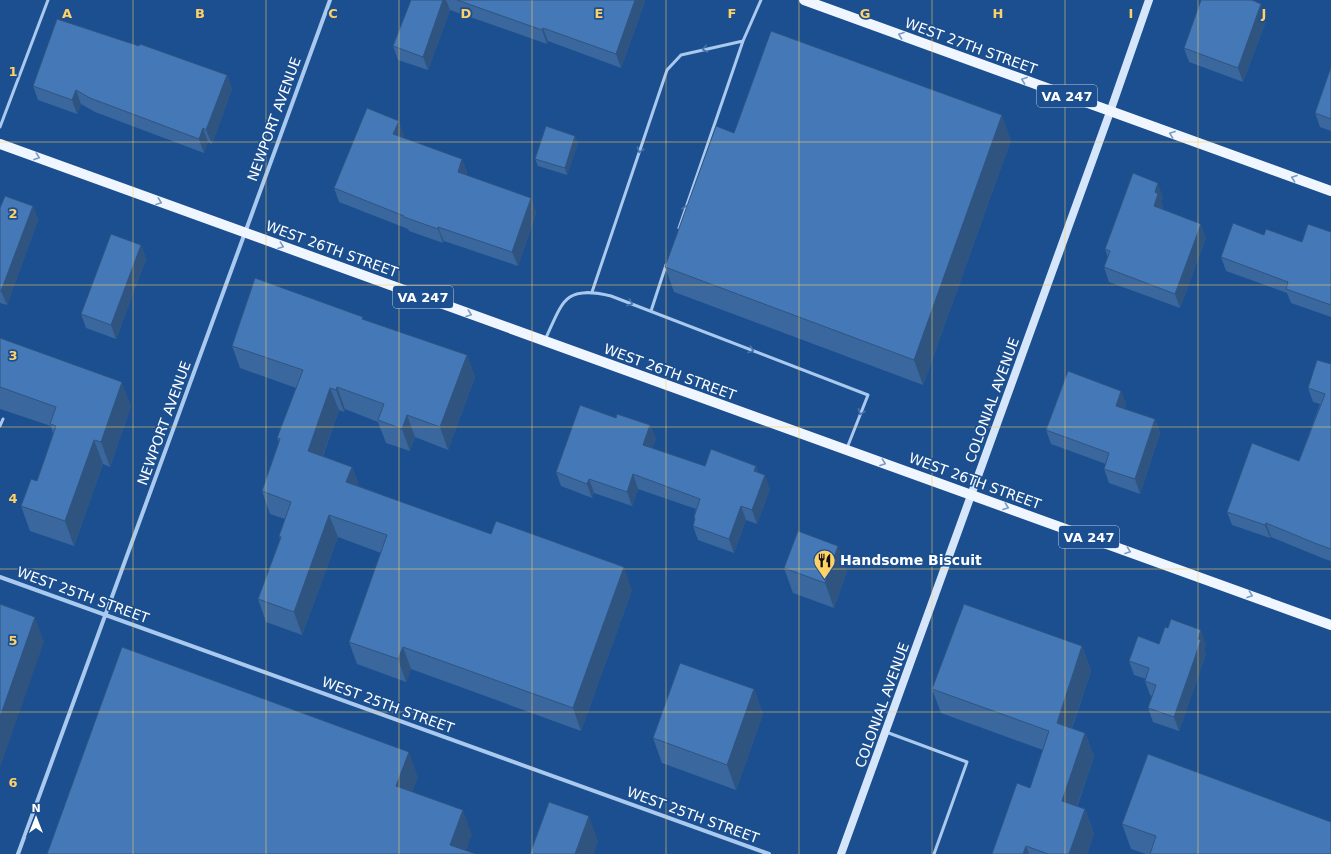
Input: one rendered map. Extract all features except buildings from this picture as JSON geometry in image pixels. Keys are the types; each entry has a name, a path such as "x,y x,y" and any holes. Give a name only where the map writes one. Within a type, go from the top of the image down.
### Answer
{"main road":[{"name":"WEST 27TH STREET","path":"804,0 1331,191"},
{"name":"WEST 26TH STREET","path":"0,144 1331,625"}],"street":[{"name":"NEWPORT AVENUE","path":"18,854 330,0"},
{"name":"COLONIAL AVENUE","path":"841,854 1110,112 1149,0"},
{"name":"WEST 25TH STREET","path":"0,577 769,854"}],"lane":[{"path":"0,127 48,0"},
{"path":"678,231 743,41 761,0"},
{"path":"592,292 667,70 681,54 743,41"},
{"path":"651,311 668,260"},
{"path":"544,341 561,304 567,298 578,293 592,292 611,296 868,395 846,450"},
{"path":"0,426 3,419"},
{"path":"886,732 967,762 934,854"}],"place":[{"name":"Handsome Biscuit","path":"825,580"}]}
